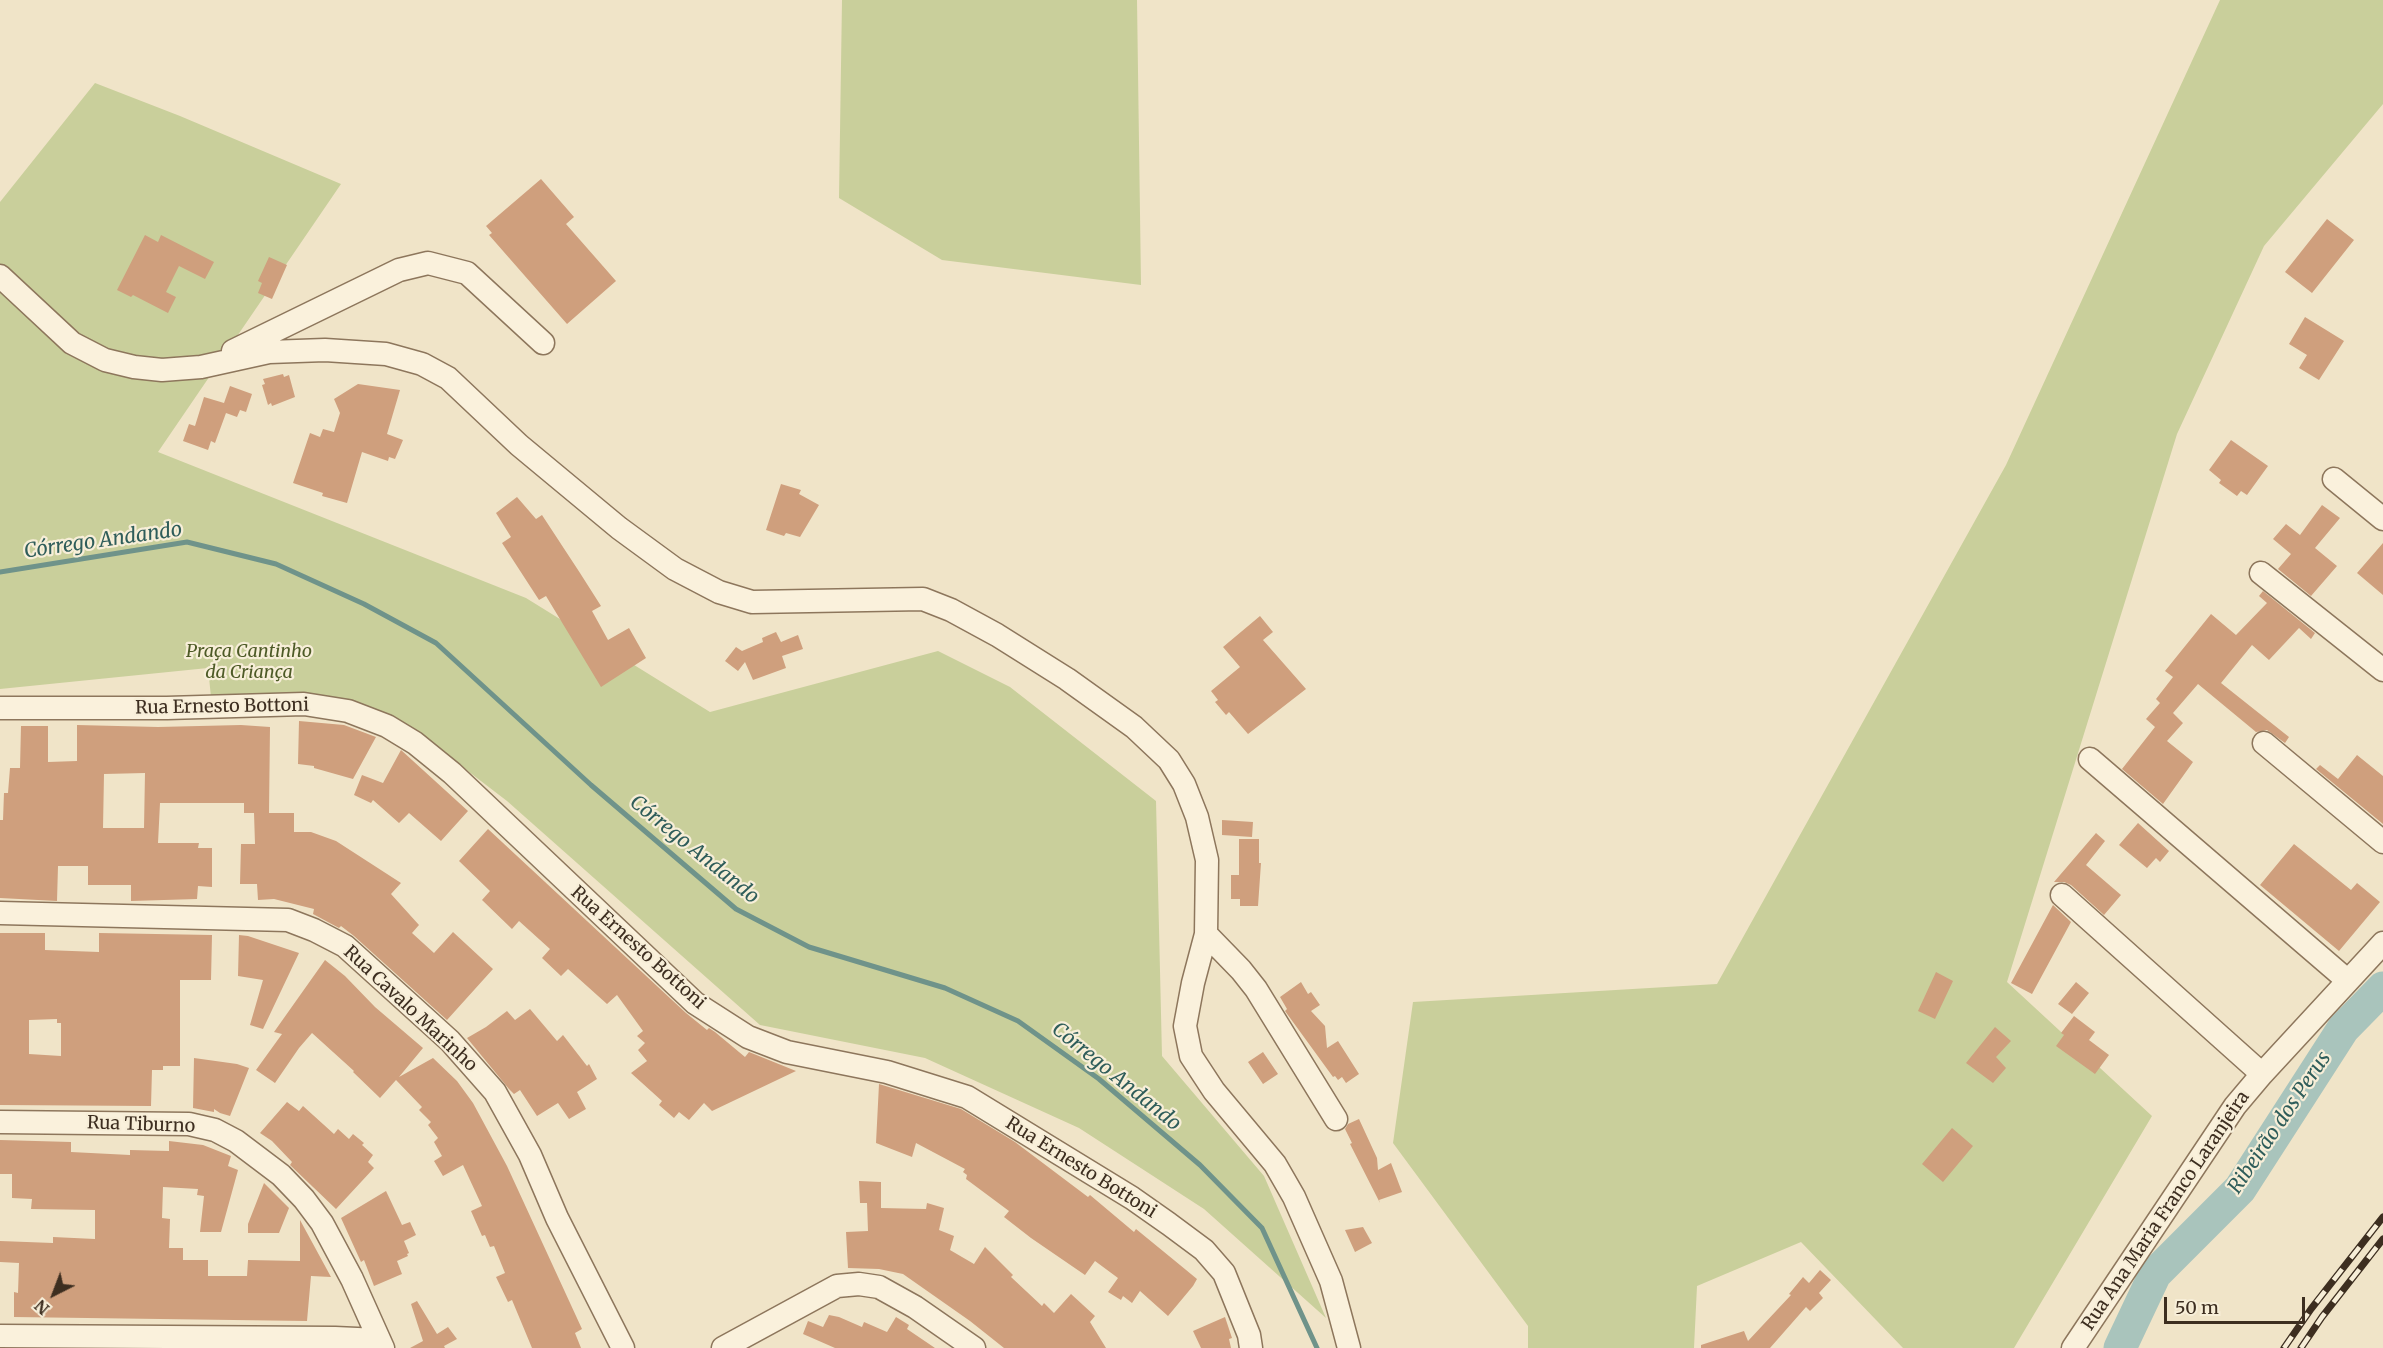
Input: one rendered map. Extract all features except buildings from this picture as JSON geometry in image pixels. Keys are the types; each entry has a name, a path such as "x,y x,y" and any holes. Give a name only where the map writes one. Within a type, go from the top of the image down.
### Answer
{"street":[{"path":"201,367 399,270 428,263 467,273 543,343"},
{"path":"0,276 72,343 105,360 134,367 162,370 201,367 268,352 326,350 386,354 422,364 448,378 519,445 619,528 675,569 719,592 752,602 923,599 951,610 997,635 1067,679 1134,727 1169,760 1184,784 1197,817 1207,860 1206,934 1185,1026 1191,1056 1214,1091 1275,1164 1294,1197 1331,1281 1349,1348"},
{"path":"2334,479 2383,519"},
{"path":"2261,573 2383,670"},
{"name":"Rua Ernesto Bottoni","path":"0,708 167,708 304,704 348,711 387,726 415,743 452,773 534,853 704,1009 748,1036 787,1052 887,1072 967,1097 1132,1198 1169,1224 1204,1250 1224,1274 1245,1325 1251,1348"},
{"path":"2264,743 2383,842"},
{"path":"2090,759 2347,980"},
{"path":"2062,895 2262,1074"},
{"name":"Rua Cavalo Marinho","path":"0,913 256,917 288,920 345,946 450,1041 495,1092 530,1155 557,1218 623,1348"},
{"path":"1206,934 1256,989 1336,1119"},
{"name":"Rua Ana Maria Franco Laranjeira","path":"2073,1348 2235,1106 2383,943"},
{"name":"Rua Tiburno","path":"0,1122 189,1124 215,1130 236,1141 281,1175 304,1199 322,1223 352,1280 381,1344"},
{"path":"723,1348 837,1286 859,1284 879,1287 915,1307 974,1348"},
{"path":"0,1336 335,1338 381,1344"}],"green space":[{"path":"842,0 1137,0 1141,285 942,260 839,198"},
{"path":"2220,0 2383,0 2383,104 2264,246 2177,434 2007,982 2152,1116 2014,1348 1903,1348 1801,1242 1697,1286 1694,1348 1528,1348 1528,1326 1393,1143 1413,1002 1717,984 2006,465"},
{"name":"Praça Cantinho da Criança","path":"95,83 341,184 158,452 526,598 710,712 938,651 1010,687 1156,801 1162,1056 1264,1176 1326,1318 1204,1209 1079,1128 925,1058 760,1025 507,801 413,729 211,697 208,668 0,689 0,202"}],"waterway":[{"name":"Córrego Andando","path":"0,572 187,542 276,564 364,604 436,643 591,785 736,909 809,947 945,988 1018,1021 1099,1079 1200,1165 1262,1228 1317,1348"},
{"name":"Ribeirão dos Perus","path":"2120,1348 2155,1274 2240,1189 2343,1029 2383,988"}],"railway":[{"path":"2284,1348 2311,1309 2383,1217"},
{"path":"2301,1348 2322,1317 2383,1239"}]}
